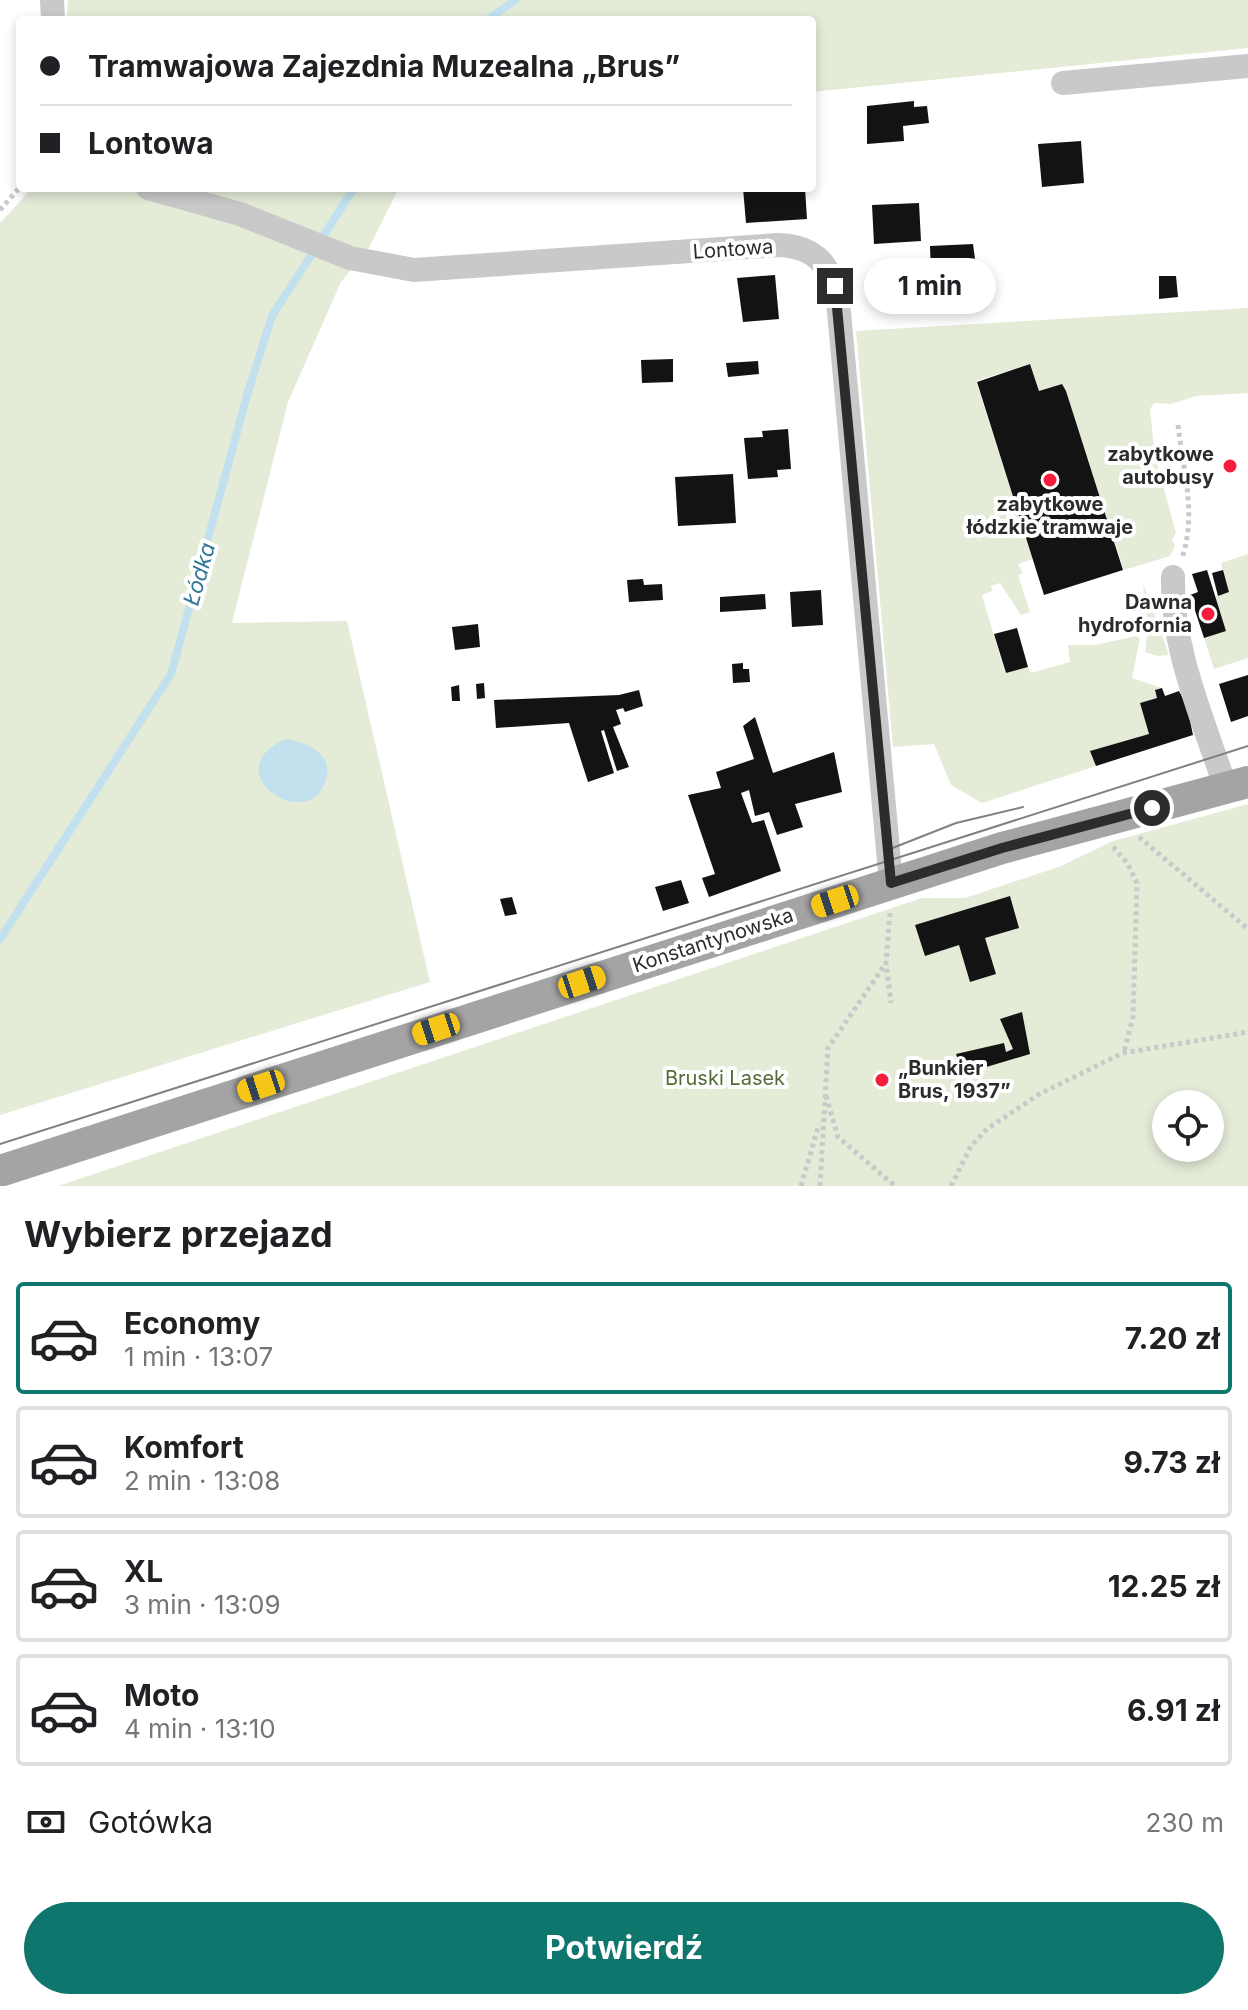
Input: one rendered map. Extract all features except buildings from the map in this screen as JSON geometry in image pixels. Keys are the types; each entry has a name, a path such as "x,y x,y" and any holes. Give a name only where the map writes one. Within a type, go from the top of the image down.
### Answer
{"main road":[{"name":"Konstantynowska","path":"0,1171 891,883 1237,786"}],"street":[{"path":"1063,83 1248,66"},
{"name":"Lontowa","path":"162,192 240,214 350,258 392,267 442,270 778,245 801,248 825,263 838,301 891,883"},
{"path":"1173,577 1172,602 1180,642 1237,786"}],"path":[{"path":"0,210 16,192"},
{"path":"1173,577 1189,532 1190,507 1178,425"},
{"path":"1128,815 1143,844 1248,929"},
{"path":"1086,826 1105,839 1128,864 1137,883 1133,1017 1123,1053"},
{"path":"891,883 886,963 891,1003"},
{"path":"820,1186 828,1048 886,963"},
{"path":"951,1186 971,1146 1018,1105 1123,1053 1248,1032"},
{"path":"824,1092 838,1137 895,1186"},
{"path":"801,1186 822,1112"}],"green space":[{"path":"68,0 1248,0 1248,48 816,92 816,16 67,16"},
{"path":"28,192 397,192 369,248 341,282 288,402 232,623 347,621 430,982 0,1115 0,223"},
{"path":"1248,308 1248,393 1196,396 1171,404 1154,403 1150,409 1155,456 1176,533 1172,539 1175,546 1170,556 1124,570 1062,384 1039,391 1030,364 976,381 1033,559 1018,564 1023,573 1018,575 1030,612 1021,615 1000,583 991,586 992,591 982,595 1005,673 1028,667 1031,673 1070,662 1068,645 1095,645 1136,636 1140,639 1132,678 1162,688 1155,691 1157,698 1140,703 1149,734 1091,751 1096,766 982,803 951,785 934,744 893,747 856,331"},
{"path":"1248,554 1248,658 1214,669 1204,638 1226,630 1215,597 1229,592 1221,563"},
{"path":"1143,583 1169,655 1145,652 1148,627"},
{"name":"Bruski Lasek","path":"1248,804 1248,1186 58,1186 922,898 965,898 1061,866 1113,841"}],"water":[{"path":"286,739 313,748 324,760 327,776 323,787 312,799 298,802 283,799 270,791 261,779 259,765 267,751"}],"waterway":[{"name":"Łódka","path":"493,16 515,0"},
{"name":"Łódka","path":"0,939 171,674 248,392 272,316 351,192"}],"tram line":[{"path":"0,1144 1248,746"},
{"path":"890,849 956,823 1023,807"}],"place":[{"name":"zabytkowe autobusy","path":"1230,466"},
{"name":"zabytkowe łódzkie tramwaje","path":"1050,480"},
{"name":"Dawna hydrofornia","path":"1208,614"},
{"name":"„Bunkier Brus, 1937”","path":"882,1080"}],"route":[{"path":"835,286 891,883 1002,848 1152,808"}]}
